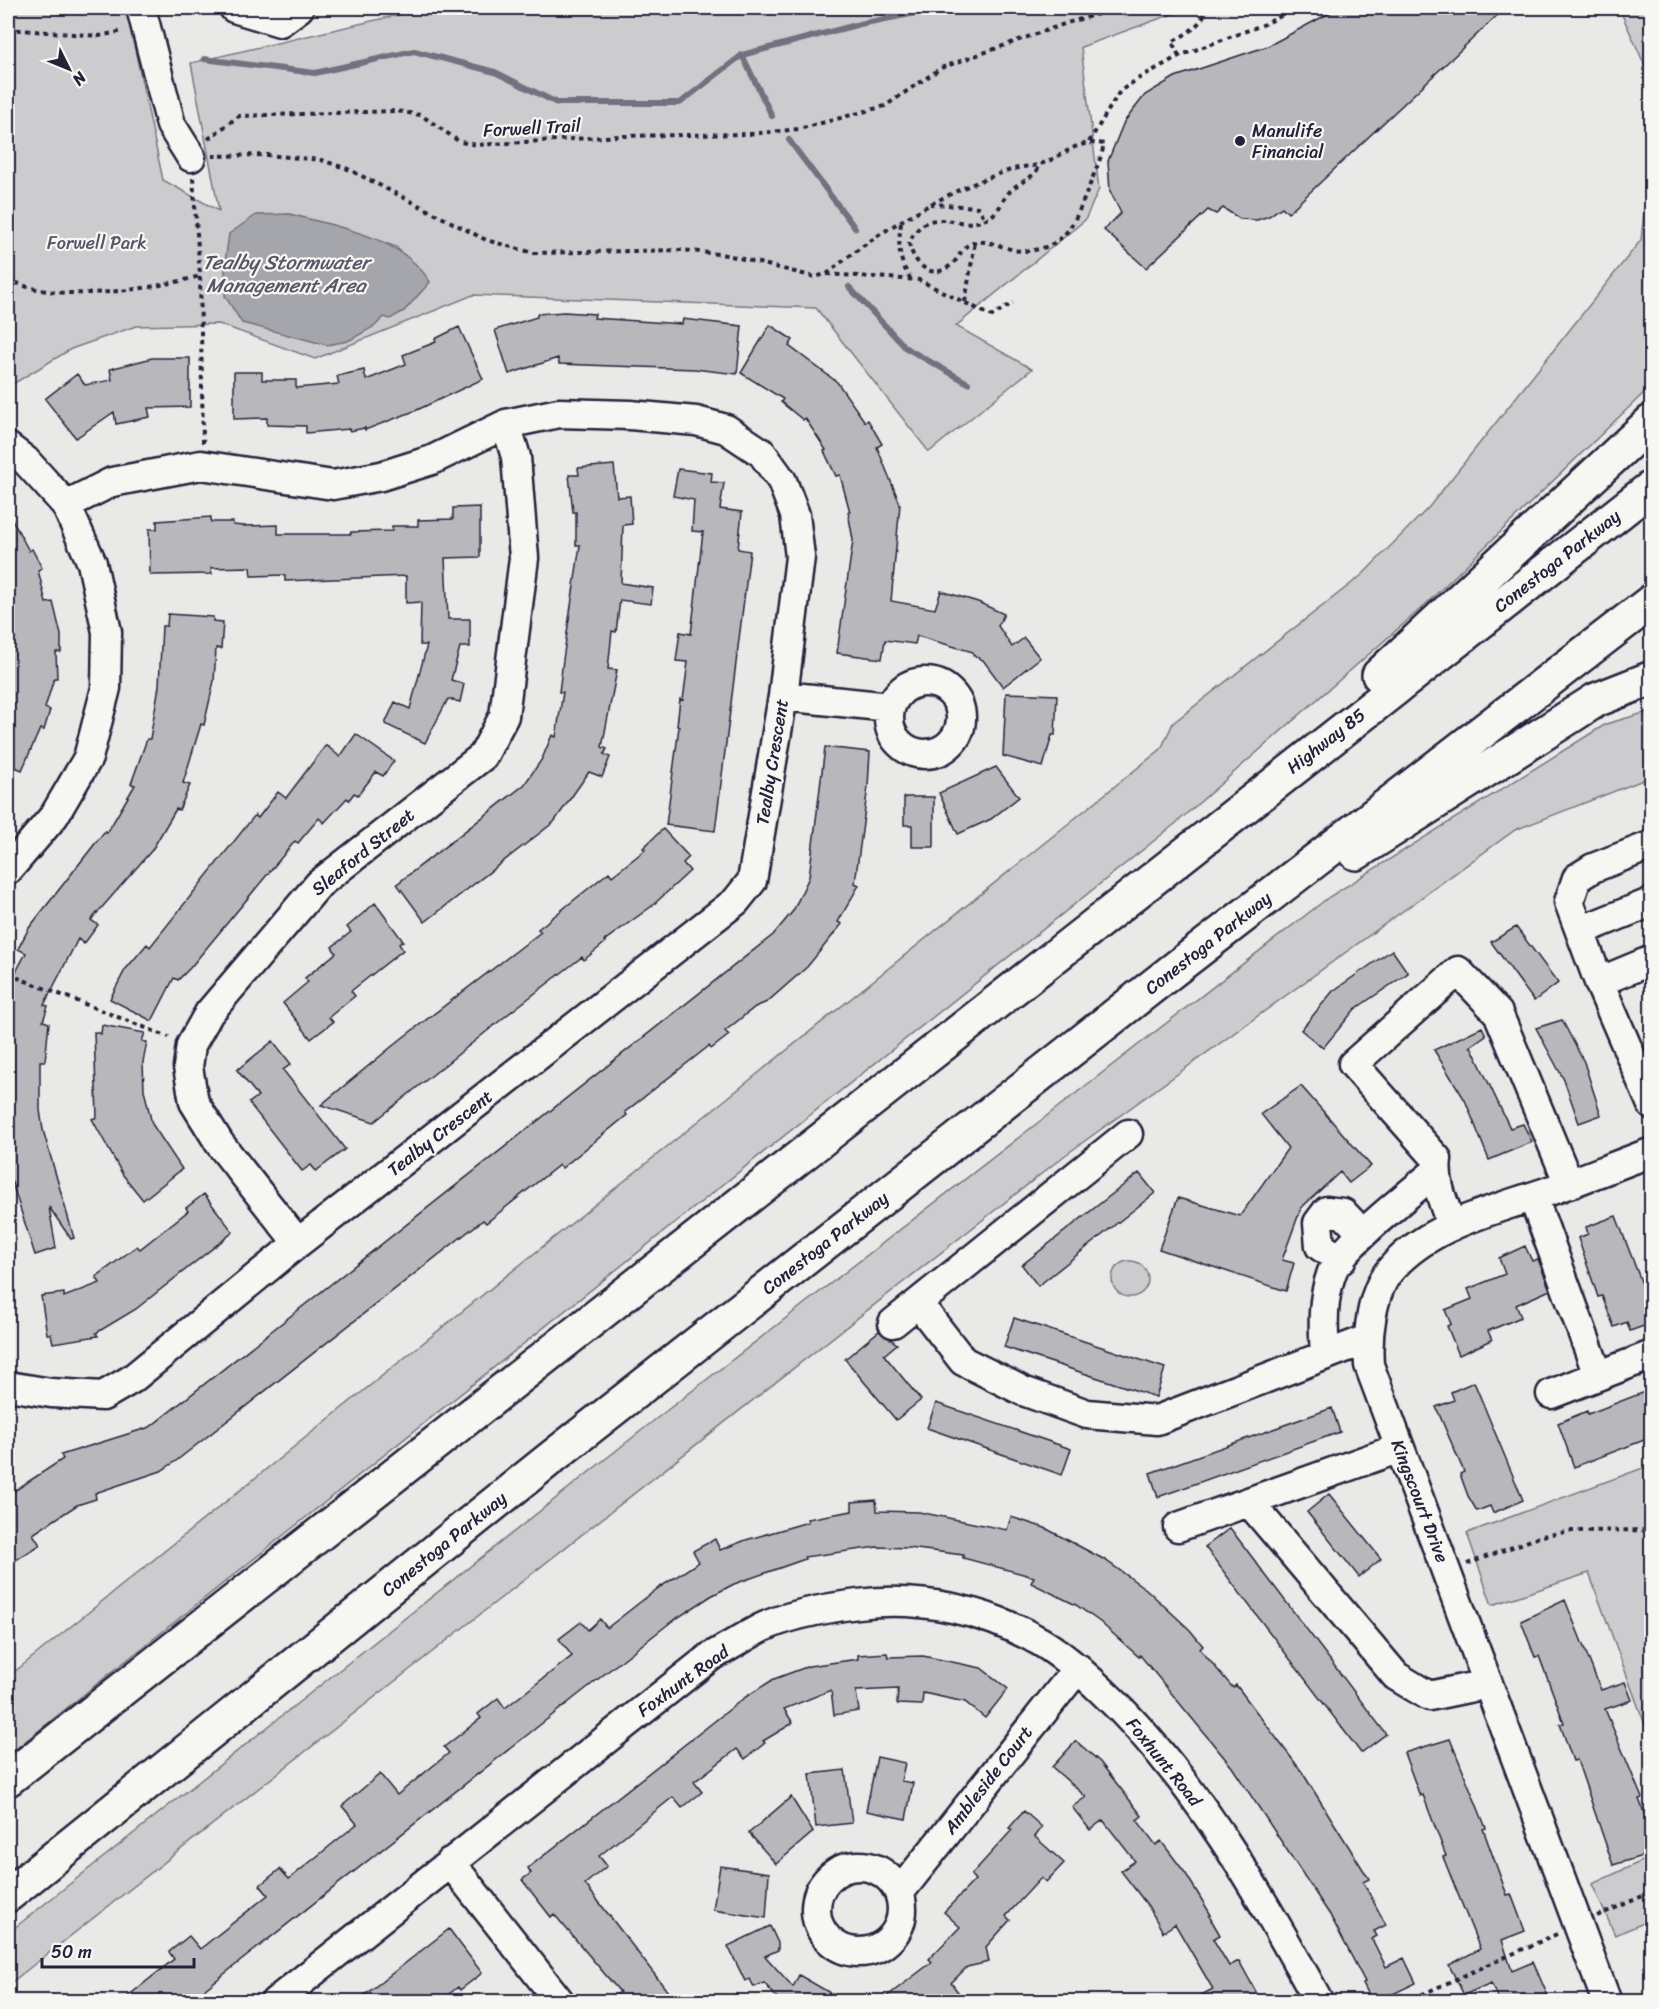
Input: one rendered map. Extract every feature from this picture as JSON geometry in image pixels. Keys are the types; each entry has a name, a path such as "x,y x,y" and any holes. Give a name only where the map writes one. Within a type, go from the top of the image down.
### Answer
{"highway":[{"path":"8,1779 1191,849 1636,438 1652,420"},
{"name":"Conestoga Parkway","path":"1462,634 1652,487"},
{"name":"Conestoga Parkway","path":"8,1895 551,1458 1172,971 1652,601"},
{"name":"Highway 85","path":"1191,849 1462,634"},
{"path":"1172,971 1596,700 1652,678"}],"street":[{"path":"234,8 280,22 299,8"},
{"path":"143,17 171,125 191,156"},
{"name":"Tealby Crescent","path":"8,1386 51,1393 103,1396 132,1379 298,1244 736,901 752,881 783,696 800,557 795,515 782,481 762,453 726,429 696,421 630,415 559,413 506,424 432,460 381,476 333,485 201,465 112,482 66,506"},
{"name":"Sleaford Street","path":"298,1244 220,1144 194,1102 188,1067 191,1045 208,1013 319,884 483,756 504,716 524,558 516,457 506,424"},
{"path":"8,447 25,460 66,506 92,563 107,632 106,688 88,758 54,816 8,870"},
{"path":"783,696 890,706"},
{"path":"1652,845 1593,868 1577,878 1569,902 1599,982 1652,1105"},
{"path":"1580,931 1652,902"},
{"path":"1599,982 1652,960"},
{"path":"1452,1226 1438,1189 1435,1172 1437,1159 1353,1064 1458,971 1498,1013 1569,1184"},
{"path":"893,1323 1128,1134"},
{"name":"Kingscourt Drive","path":"1607,2001 1369,1365 1368,1339 1372,1310 1389,1271 1416,1246 1452,1226 1652,1152"},
{"path":"1325,1354 1322,1317 1333,1269 1363,1234 1435,1172"},
{"path":"1533,1197 1598,1375"},
{"path":"1341,1260 1320,1246 1318,1223 1328,1211 1343,1213 1363,1234"},
{"path":"918,1303 963,1361 1023,1391 1087,1414 1157,1420 1368,1339"},
{"path":"1551,1394 1652,1355"},
{"path":"1178,1527 1400,1448"},
{"path":"1250,1503 1396,1676 1429,1696 1487,1684"},
{"name":"Foxhunt Road","path":"275,2001 710,1658 763,1627 815,1611 878,1601 926,1603 966,1611 1002,1623 1042,1642 1078,1668 1136,1722 1200,1806 1286,1941 1319,2001"},
{"name":"Ambleside Court","path":"899,1893 1078,1668"},
{"path":"450,1862 560,2001"}],"path":[{"name":"Forwell Trail","path":"191,156 216,132 239,116 251,115 396,111 421,115 460,142 477,146 620,136 751,134 799,129 885,106 941,68 1067,23 1119,8"},
{"path":"1179,56 1172,42 1193,29 1203,19 1207,8"},
{"path":"1089,142 1120,92 1179,56 1265,24 1297,8"},
{"path":"8,29 99,36 143,17"},
{"path":"826,274 929,204 1018,168 1041,164 1076,145 1089,142 1104,144 1078,218 1062,237 1043,247 1027,251 1012,251 980,241 975,242 960,251 954,263 937,271 925,270 916,263 909,243 915,232 924,224 936,219 972,223 986,220 995,214 1006,195 1016,186 1034,176 1041,164"},
{"path":"201,465 203,439 200,276 191,156 267,155 321,160 348,169 486,240 534,253 682,250 727,255 815,277 826,274 919,280 992,316 1013,303"},
{"path":"929,204 978,207 986,220"},
{"path":"902,222 898,251 901,264 911,279"},
{"path":"965,302 975,242"},
{"path":"8,278 57,294 161,287 200,276"},
{"path":"8,974 191,1045"},
{"path":"1447,1571 1542,1536 1572,1532 1652,1530"},
{"path":"1593,1918 1652,1892"},
{"path":"1405,2001 1563,1932"}],"green space":[{"name":"Forwell Park","path":"8,8 126,8 163,180 219,211 191,63 428,8 1189,8 1081,47 1099,189 1085,220 956,326 1032,369 929,452 816,308 473,295 315,359 219,324 136,326 71,349 8,387","holes":["289,214 343,228 396,247 430,282 404,311 391,318 384,317 327,345 286,334"]},
{"path":"1619,8 1651,8 1651,79"},
{"path":"1651,146 1651,386 1425,605 1175,824 8,1755 8,1677 1161,749 1173,723 1362,575 1429,507 1641,240"},
{"path":"1651,711 1651,777 1515,830 1064,1156 8,1985 8,1933 661,1415 1329,897 1606,724"},
{"path":"1130,1261 1143,1266 1148,1279 1143,1292 1130,1297 1117,1292 1112,1279 1117,1266"},
{"path":"1652,1465 1651,1741 1589,1573 1492,1605 1467,1533"},
{"path":"1651,1857 1651,1920 1615,1935 1592,1884"}],"water":[{"name":"Tealby Stormwater Management Area","path":"289,214 348,229 386,244 418,266 430,282 404,311 390,319 384,317 375,326 348,341 327,345 242,323 225,296 225,262 229,234 256,215"}],"building":[{"name":"Manulife Financial","path":"1339,8 1505,8 1288,213 1282,207 1269,216 1257,220 1240,219 1223,208 1216,214 1208,210 1146,268 1104,230 1121,213 1110,191 1108,161 1124,122 1145,95 1175,77 1268,46"},
{"path":"564,312 595,314 594,318 682,324 683,319 742,326 737,374 694,369 559,364 558,358 509,374 495,330 537,317 537,314"},
{"path":"770,325 793,340 789,346 837,382 865,422 868,420 882,444 877,447 900,504 891,601 935,609 941,591 978,602 1004,614 998,626 1012,647 1024,638 1040,658 1003,687 983,660 973,655 973,652 917,636 915,644 885,640 882,659 837,653 853,540 848,512 850,512 840,475 836,476 824,451 826,450 805,418 803,420 781,402 783,399 741,373"},
{"path":"459,327 483,379 417,410 365,430 365,428 350,431 349,429 306,433 306,426 267,425 267,418 234,419 234,372 262,372 262,380 296,380 296,388 339,384 337,376 364,370 366,380 406,364 403,355 436,342 435,339"},
{"path":"152,358 190,358 190,407 148,408 150,417 116,424 114,412 76,438 45,399 77,374 85,385 112,380 110,369"},
{"path":"614,465 617,497 630,496 632,524 623,525 621,583 653,588 651,604 620,600 616,632 612,631 608,669 617,670 602,747 607,749 604,754 610,757 602,777 589,772 554,822 425,922 397,884 524,785 542,759 552,735 556,737 563,692 559,692 563,660 580,545 576,545 576,512 573,512 569,475 579,475 578,468"},
{"path":"678,469 712,473 711,482 724,483 720,509 742,512 738,549 750,551 715,831 666,825 679,727 677,726 680,699 683,700 688,662 676,661 680,632 691,634 703,532 692,531 694,500 673,496"},
{"path":"480,507 480,557 445,558 448,619 470,619 470,647 460,647 451,680 464,684 460,702 448,699 425,743 385,724 395,702 410,709 427,645 420,645 421,602 406,603 406,576 285,581 285,575 251,576 250,567 211,568 212,574 150,575 149,529 157,529 157,521 211,517 211,522 233,522 233,525 278,525 278,534 351,534 351,532 392,531 392,526 418,526 418,520 453,519 453,508"},
{"path":"8,512 29,551 32,549 42,568 38,570 46,603 53,602 61,635 61,652 56,652 57,678 54,678 45,708 50,710 44,730 40,729 22,770 8,764"},
{"path":"168,614 213,617 213,621 223,622 221,649 216,648 214,681 204,725 201,724 183,783 190,785 179,810 176,809 152,850 91,920 98,925 84,944 78,939 44,1005 48,1006 43,1021 49,1023 45,1061 40,1061 40,1110 43,1130 74,1238 71,1239 49,1207 56,1248 35,1255 8,1170 8,987 26,953 18,949 29,928 105,831 107,833 135,785 131,784 147,739 150,739 159,686 162,626 167,626"},
{"path":"1006,693 1057,695 1055,735 1052,735 1043,767 1003,756"},
{"path":"356,734 394,761 383,776 376,772 358,795 354,793 349,800 347,798 324,823 319,818 298,843 295,841 190,968 178,980 174,978 152,1021 110,999 125,970 147,944 150,947 255,815 258,818 278,792 286,798 326,745 340,757"},
{"path":"825,747 870,752 868,786 855,883 859,885 838,922 842,924 807,967 767,1002 755,1007 725,1031 729,1035 711,1049 709,1046 625,1112 627,1115 562,1168 559,1165 486,1223 483,1220 176,1461 161,1471 95,1493 96,1499 77,1505 33,1534 40,1545 8,1565 8,1495 63,1459 61,1455 150,1427 773,935 793,911 809,877"},
{"path":"996,767 1019,797 991,819 958,834 939,793"},
{"path":"904,797 934,797 934,847 912,847 912,825 904,825"},
{"path":"663,829 689,857 683,863 690,871 652,906 604,941 606,942 584,960 582,957 512,1011 374,1122 321,1105 401,1039 541,932 538,929 609,872 612,876 645,850 643,848"},
{"path":"375,903 403,941 399,944 403,950 351,991 355,996 329,1017 333,1022 311,1039 283,1003 308,982 305,978 336,953 332,947 351,932 347,927"},
{"path":"1516,927 1558,983 1534,1001 1491,942"},
{"path":"1392,950 1408,973 1355,1009 1323,1048 1301,1030 1333,991"},
{"path":"1562,1020 1584,1062 1601,1115 1579,1123 1564,1080 1536,1028"},
{"path":"102,1025 145,1033 142,1041 147,1042 143,1062 144,1090 152,1124 182,1169 143,1200 123,1175 92,1119 97,1117 94,1032 101,1034"},
{"path":"1482,1027 1486,1035 1469,1047 1471,1046 1510,1128 1523,1124 1532,1142 1489,1160 1465,1100 1434,1050"},
{"path":"273,1041 291,1064 283,1070 345,1149 316,1171 311,1165 302,1171 249,1103 258,1096 237,1070"},
{"path":"1301,1086 1371,1166 1349,1183 1340,1172 1301,1208 1282,1260 1294,1263 1286,1291 1159,1249 1178,1198 1240,1216 1288,1148 1261,1114"},
{"path":"1139,1173 1155,1193 1038,1286 1022,1265"},
{"path":"204,1194 233,1232 136,1309 96,1333 98,1336 53,1343 51,1334 47,1334 41,1296 64,1293 64,1297 100,1283 96,1277 137,1246 140,1249 188,1211 186,1208"},
{"path":"1616,1216 1652,1310 1652,1323 1630,1331 1627,1322 1614,1327 1602,1296 1598,1297 1578,1238 1588,1234 1586,1227"},
{"path":"1525,1246 1532,1261 1538,1259 1550,1290 1516,1305 1521,1317 1488,1331 1492,1340 1459,1355 1447,1326 1451,1324 1445,1310 1472,1299 1468,1289 1505,1274 1499,1258"},
{"path":"1014,1318 1165,1368 1156,1397 1004,1347"},
{"path":"879,1331 897,1344 884,1355 921,1400 896,1420 845,1359"},
{"path":"1474,1382 1523,1500 1493,1513 1490,1506 1477,1511 1468,1496 1460,1474 1464,1472 1436,1407 1454,1400 1451,1392"},
{"path":"1652,1389 1652,1437 1574,1467 1558,1423"},
{"path":"936,1403 1071,1449 1062,1475 927,1428"},
{"path":"1332,1408 1340,1432 1158,1497 1150,1473"},
{"path":"1329,1494 1381,1559 1359,1577 1307,1512"},
{"path":"876,1500 877,1511 919,1512 1007,1530 1011,1517 1045,1528 1105,1560 1146,1589 1190,1630 1203,1646 1200,1649 1233,1688 1236,1685 1302,1772 1369,1879 1363,1882 1386,1925 1374,1931 1377,1936 1372,1939 1386,1967 1404,1958 1416,1983 1378,2001 1372,2001 1363,1983 1365,1982 1330,1915 1232,1767 1140,1655 1139,1657 1100,1622 1076,1605 1031,1583 1034,1577 963,1558 963,1555 909,1548 877,1547 804,1557 805,1559 734,1584 711,1596 671,1622 190,2001 122,2001 174,1959 169,1952 189,1936 200,1949 268,1895 260,1885 280,1869 289,1879 357,1824 342,1806 380,1774 397,1795 449,1753 444,1747 481,1718 478,1714 498,1698 505,1708 572,1656 559,1639 581,1622 588,1630 600,1619 607,1628 657,1589 699,1562 693,1551 715,1539 720,1550 808,1522 807,1519 852,1511 852,1502"},
{"path":"1230,1528 1386,1734 1361,1753 1205,1547"},
{"path":"1565,1600 1601,1690 1625,1682 1632,1700 1605,1709 1642,1798 1639,1799 1652,1834 1652,1853 1613,1865 1577,1760 1573,1761 1560,1724 1564,1723 1539,1656 1535,1657 1521,1621"},
{"path":"887,1653 888,1657 923,1656 981,1668 1008,1689 985,1718 965,1702 923,1693 922,1705 897,1704 898,1689 856,1691 859,1711 834,1715 831,1690 784,1709 793,1723 763,1741 765,1743 745,1759 737,1749 694,1782 702,1792 682,1808 673,1797 599,1856 607,1866 585,1884 675,2001 608,2001 620,1992 554,1914 551,1917 522,1880 531,1873 528,1868 744,1698 774,1679 809,1666 858,1659 858,1655"},
{"path":"1450,1739 1486,1828 1483,1829 1507,1895 1511,1894 1525,1931 1502,1940 1512,1971 1533,1962 1550,2001 1499,2001 1491,1983 1464,1995 1449,1965 1480,1949 1443,1857 1446,1856 1423,1795 1420,1796 1404,1753"},
{"path":"1076,1741 1100,1762 1142,1816 1137,1820 1156,1845 1161,1841 1186,1874 1211,1915 1209,1916 1220,1935 1213,1939 1229,1966 1239,1961 1261,2001 1190,2001 1213,1989 1175,1924 1163,1932 1148,1906 1121,1871 1135,1861 1103,1820 1090,1830 1072,1807 1086,1797 1052,1767"},
{"path":"877,1757 905,1763 901,1781 913,1783 906,1819 866,1811"},
{"path":"845,1770 852,1823 816,1827 810,1774"},
{"path":"791,1797 813,1832 776,1864 749,1833"},
{"path":"1024,1811 1042,1827 1035,1837 1064,1863 1046,1882 1041,1878 1006,1916 1010,1920 986,1947 989,1962 967,1967 951,1983 965,2001 881,2001 932,1962 929,1959 960,1927 944,1912 975,1880 971,1875 1012,1830 1009,1828"},
{"path":"720,1866 769,1873 766,1918 713,1910"},
{"path":"770,1926 778,1943 778,1950 765,1956 793,1987 799,1975 844,2001 780,2001 764,1983 754,1987 750,1979 745,1981 728,1946"},
{"path":"449,1929 482,1973 460,1990 458,1987 440,2001 357,2001"}],"waterway":[{"path":"204,59 315,73 414,51 495,72 557,103 680,103 742,55 860,24 941,8"},
{"path":"742,55 772,116"},
{"path":"789,140 855,228"},
{"path":"849,287 906,348 968,383"}],"place":[{"name":"Manulife Financial","path":"1240,141"}]}
